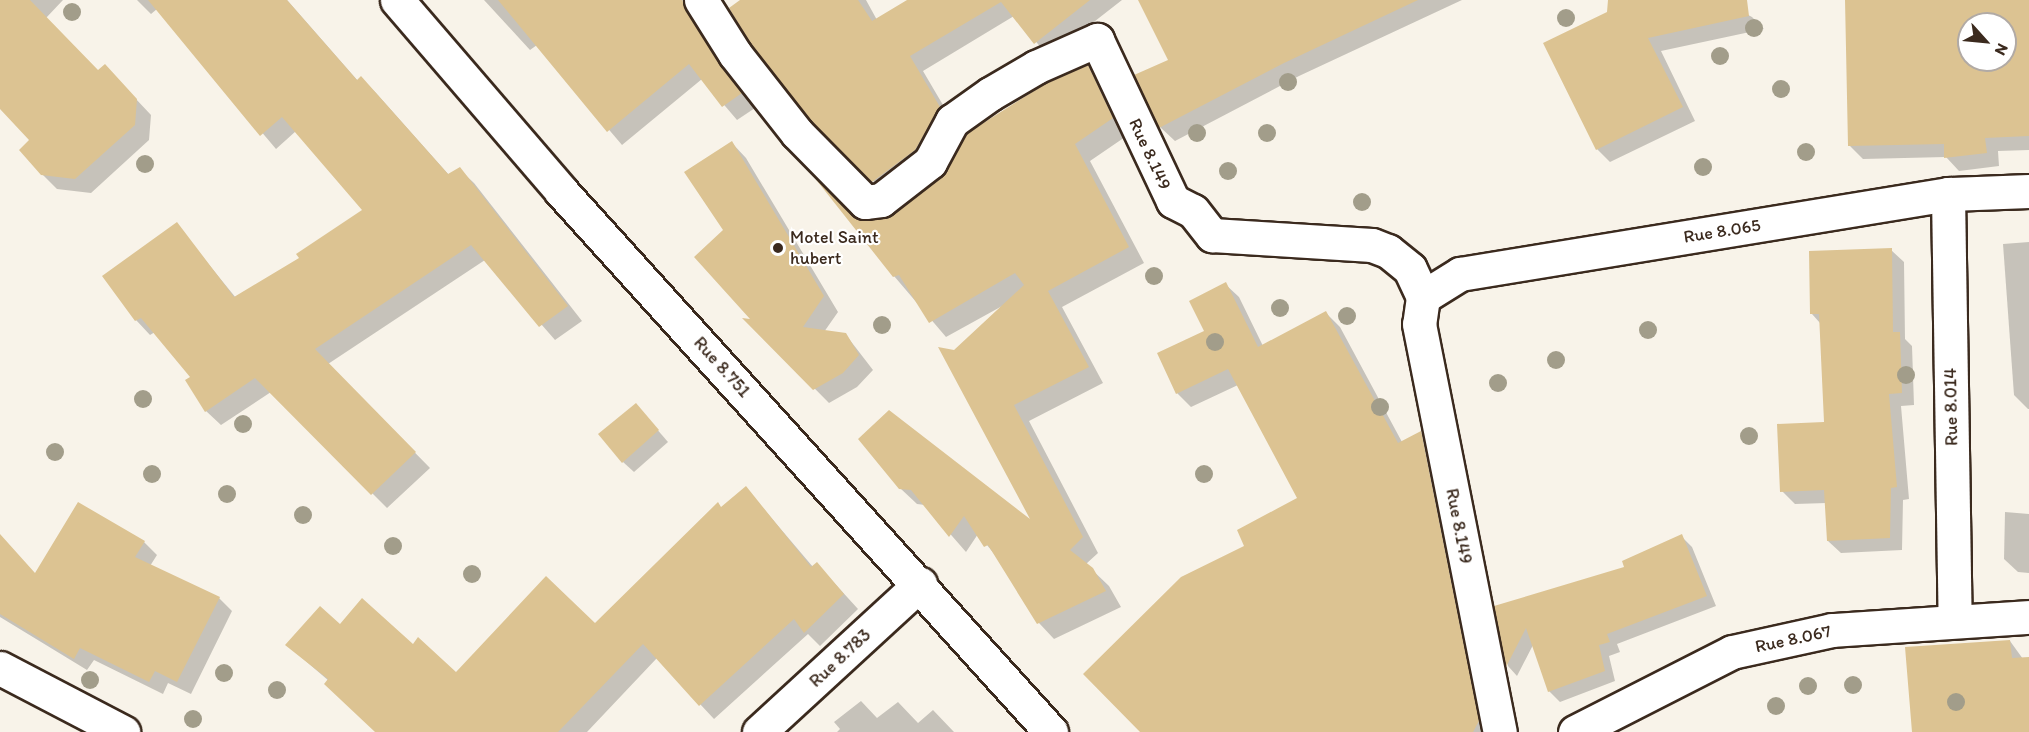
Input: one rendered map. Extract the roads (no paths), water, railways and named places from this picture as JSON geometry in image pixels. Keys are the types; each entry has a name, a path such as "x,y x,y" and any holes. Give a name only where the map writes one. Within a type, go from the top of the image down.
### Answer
{"street":[{"name":"Rue 8.751","path":"398,0 561,191 920,584 1051,732"},
{"name":"Rue 8.149","path":"701,0 735,54 797,133 866,202 881,200 930,162 952,121 990,94 1036,67 1097,40 1173,201 1193,211 1212,235 1372,245 1388,251 1410,269 1423,297 1419,324 1500,732"},
{"name":"Rue 8.065","path":"1423,297 1460,274 1948,194 2029,191"},
{"name":"Rue 8.014","path":"1948,194 1955,620"},
{"name":"Rue 8.783","path":"759,732 920,584"},
{"name":"Rue 8.067","path":"1575,732 1732,652 1832,630 1955,620 2029,617"},
{"path":"0,668 123,732"}],"place":[{"name":"Motel Saint hubert","path":"778,248"}]}
